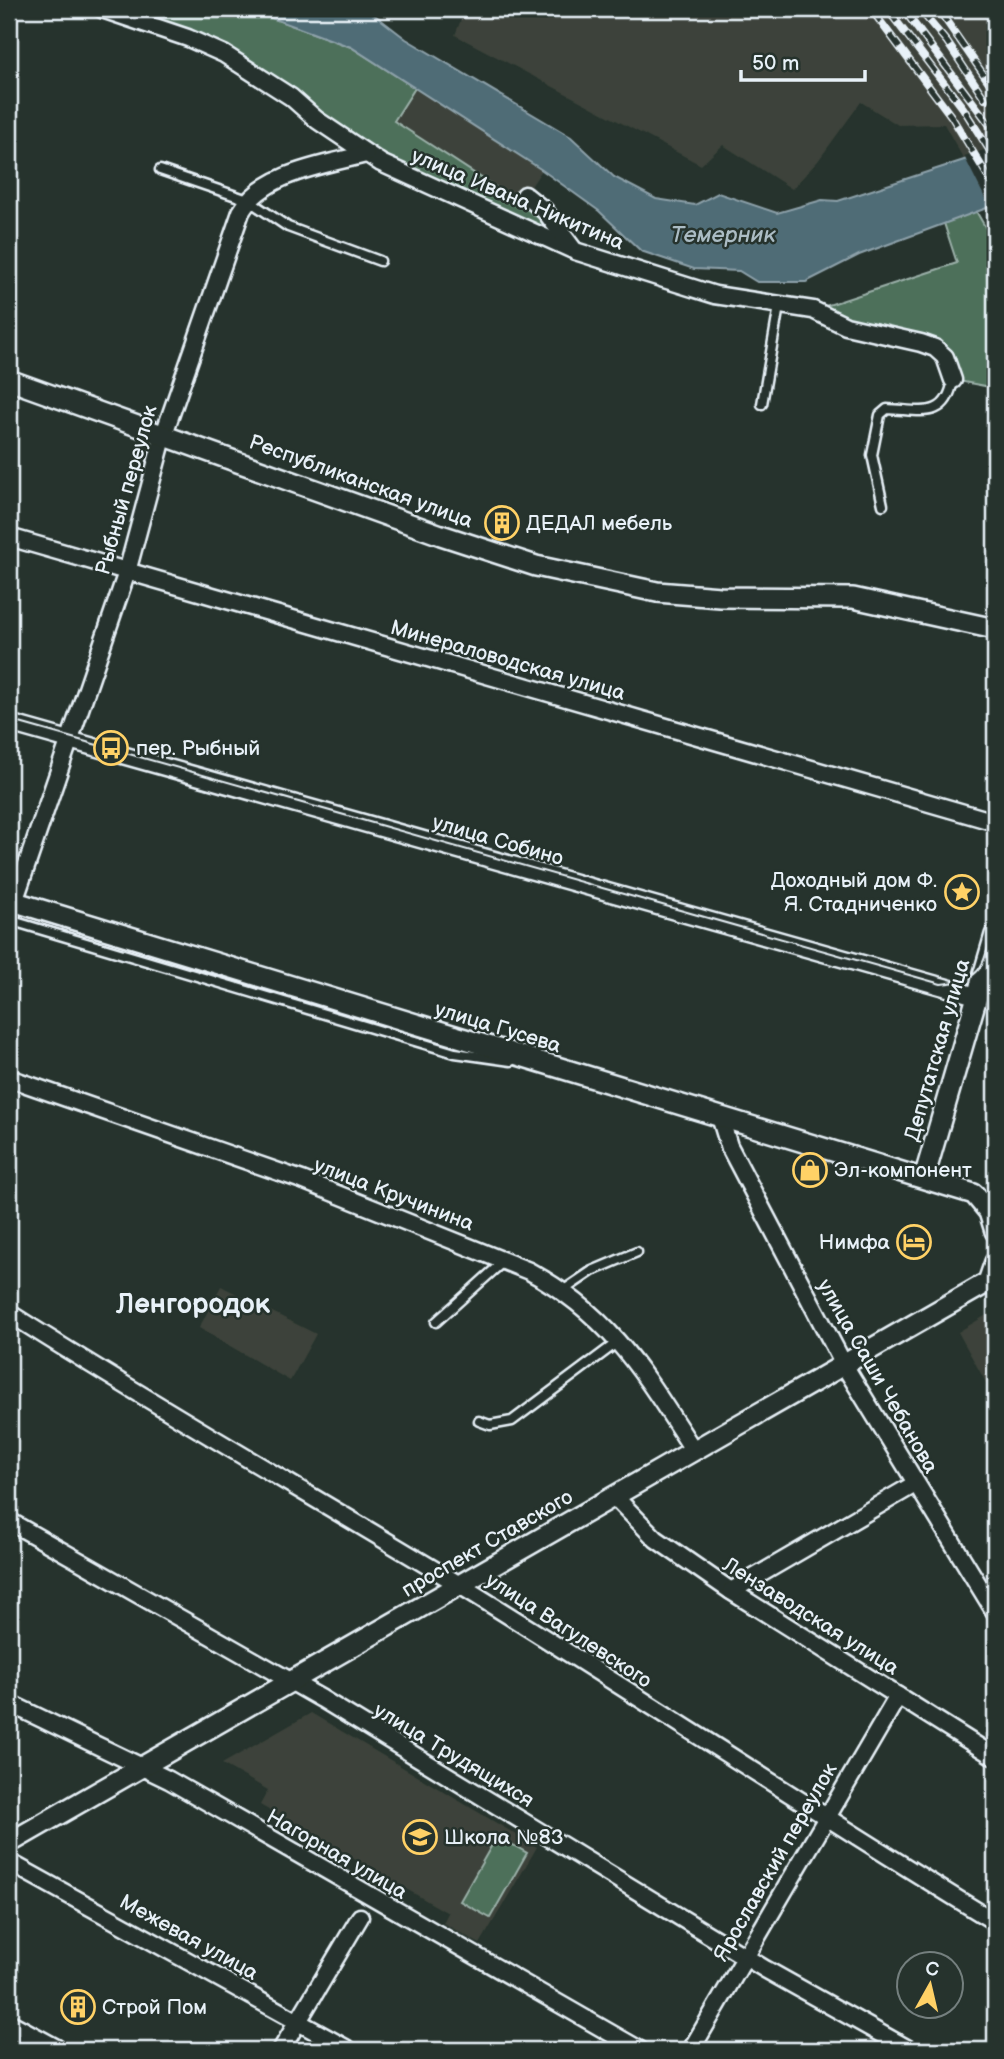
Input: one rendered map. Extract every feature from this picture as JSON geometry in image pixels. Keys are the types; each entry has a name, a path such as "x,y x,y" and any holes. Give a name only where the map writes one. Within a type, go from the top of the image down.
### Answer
{"main road":[{"path":"9,2025 55,2050"}],"street":[{"name":"улица Ивана Никитина","path":"102,9 188,38 224,54 291,97 366,154 443,193 575,251 715,295 813,310 846,327 935,348 944,357 953,380"},
{"path":"248,200 289,175 366,154"},
{"path":"526,195 545,211 575,251"},
{"name":"Рыбный переулок","path":"10,909 127,572 164,434 248,200"},
{"name":"Республиканская улица","path":"9,380 440,535 536,566 594,581 657,592 720,597 853,598 995,629"},
{"name":"Минераловодская улица","path":"9,537 995,822"},
{"name":"улица Собино","path":"9,723 976,996"},
{"name":"улица Гусева","path":"10,909 720,1117 995,1201"},
{"name":"Депутатская улица","path":"924,1178 995,935"},
{"name":"улица Кручинина","path":"9,1078 302,1180 505,1260 564,1290 593,1313 619,1341 639,1366 694,1451"},
{"name":"улица Саши Чебанова","path":"720,1117 729,1146 844,1365 995,1612"},
{"path":"974,1194 989,1212 995,1231"},
{"path":"992,1280 995,1262"},
{"name":"проспект Ставского","path":"9,1843 992,1280"},
{"name":"улица Вагулевского","path":"9,1313 119,1383 459,1585 824,1819 995,1922"},
{"path":"731,1591 915,1484"},
{"name":"Лензаводская улица","path":"615,1497 656,1539 731,1591 995,1757"},
{"name":"улица Трудящихся","path":"9,1521 292,1682 744,1956 910,2050"},
{"name":"Ярославский переулок","path":"691,2050 898,1696"},
{"name":"Нагорная улица","path":"9,1703 144,1766 640,2050"},
{"name":"Межевая улица","path":"9,1862 349,2050"},
{"path":"281,2050 360,1917"}],"lane":[{"path":"160,170 248,200 288,227 380,261"},
{"path":"762,404 779,306"},
{"name":"улица Ивана Никитина","path":"883,505 872,466 880,415 887,409 930,411 939,408 950,395 953,380"},
{"path":"564,1290 592,1271 637,1252"},
{"path":"436,1322 505,1260"},
{"path":"479,1421 490,1425 512,1421 619,1341"}],"shaded area":[{"path":"457,9 995,9 995,215 944,124 898,125 861,102 818,161 792,189 723,145 701,165 455,35 464,12"},
{"path":"415,88 542,170 520,203 393,121"},
{"path":"221,1286 316,1334 290,1381 199,1328"},
{"path":"995,1310 995,1399 958,1332"},
{"name":"Школа №83","path":"311,1713 537,1847 480,1944 443,1923 448,1913 260,1805 268,1790 222,1764"}],"green space":[{"path":"102,9 247,9 351,47 415,88 394,121 520,203 525,195 567,238 443,193 224,54"},
{"path":"976,211 995,244 995,388 953,380 945,357 813,310 957,263 944,223"},
{"path":"497,1836 527,1853 490,1918 460,1901"}],"water":[{"name":"Темерник","path":"247,9 367,9 406,39 571,137 614,177 656,199 695,205 718,193 777,213 822,200 838,201 995,150 995,205 859,255 806,282 757,282 739,271 694,269 641,251 599,211 542,170 351,47"}],"pier":[{"path":"995,147 995,209 991,210 964,156"}],"tram line":[{"path":"9,720 941,984 956,982 975,973 984,959 995,923"}],"railway":[{"path":"871,9 951,116 995,188"},
{"path":"887,9 963,108 995,159"},
{"path":"903,9 995,132"},
{"path":"919,9 947,42 985,99"},
{"path":"938,9 995,91"}],"place":[{"name":"ДЕДАЛ мебель","path":"502,523"},
{"name":"пер. Рыбный","path":"111,748"},
{"name":"Доходный дом Ф. Я. Стадниченко","path":"962,892"},
{"name":"Эл-компонент","path":"810,1170"},
{"name":"Нимфа","path":"914,1242"},
{"name":"Школа №83","path":"420,1837"},
{"name":"Строй Пом","path":"78,2007"}],"district":[{"name":"Ленгородок","path":"193,1303"}]}
